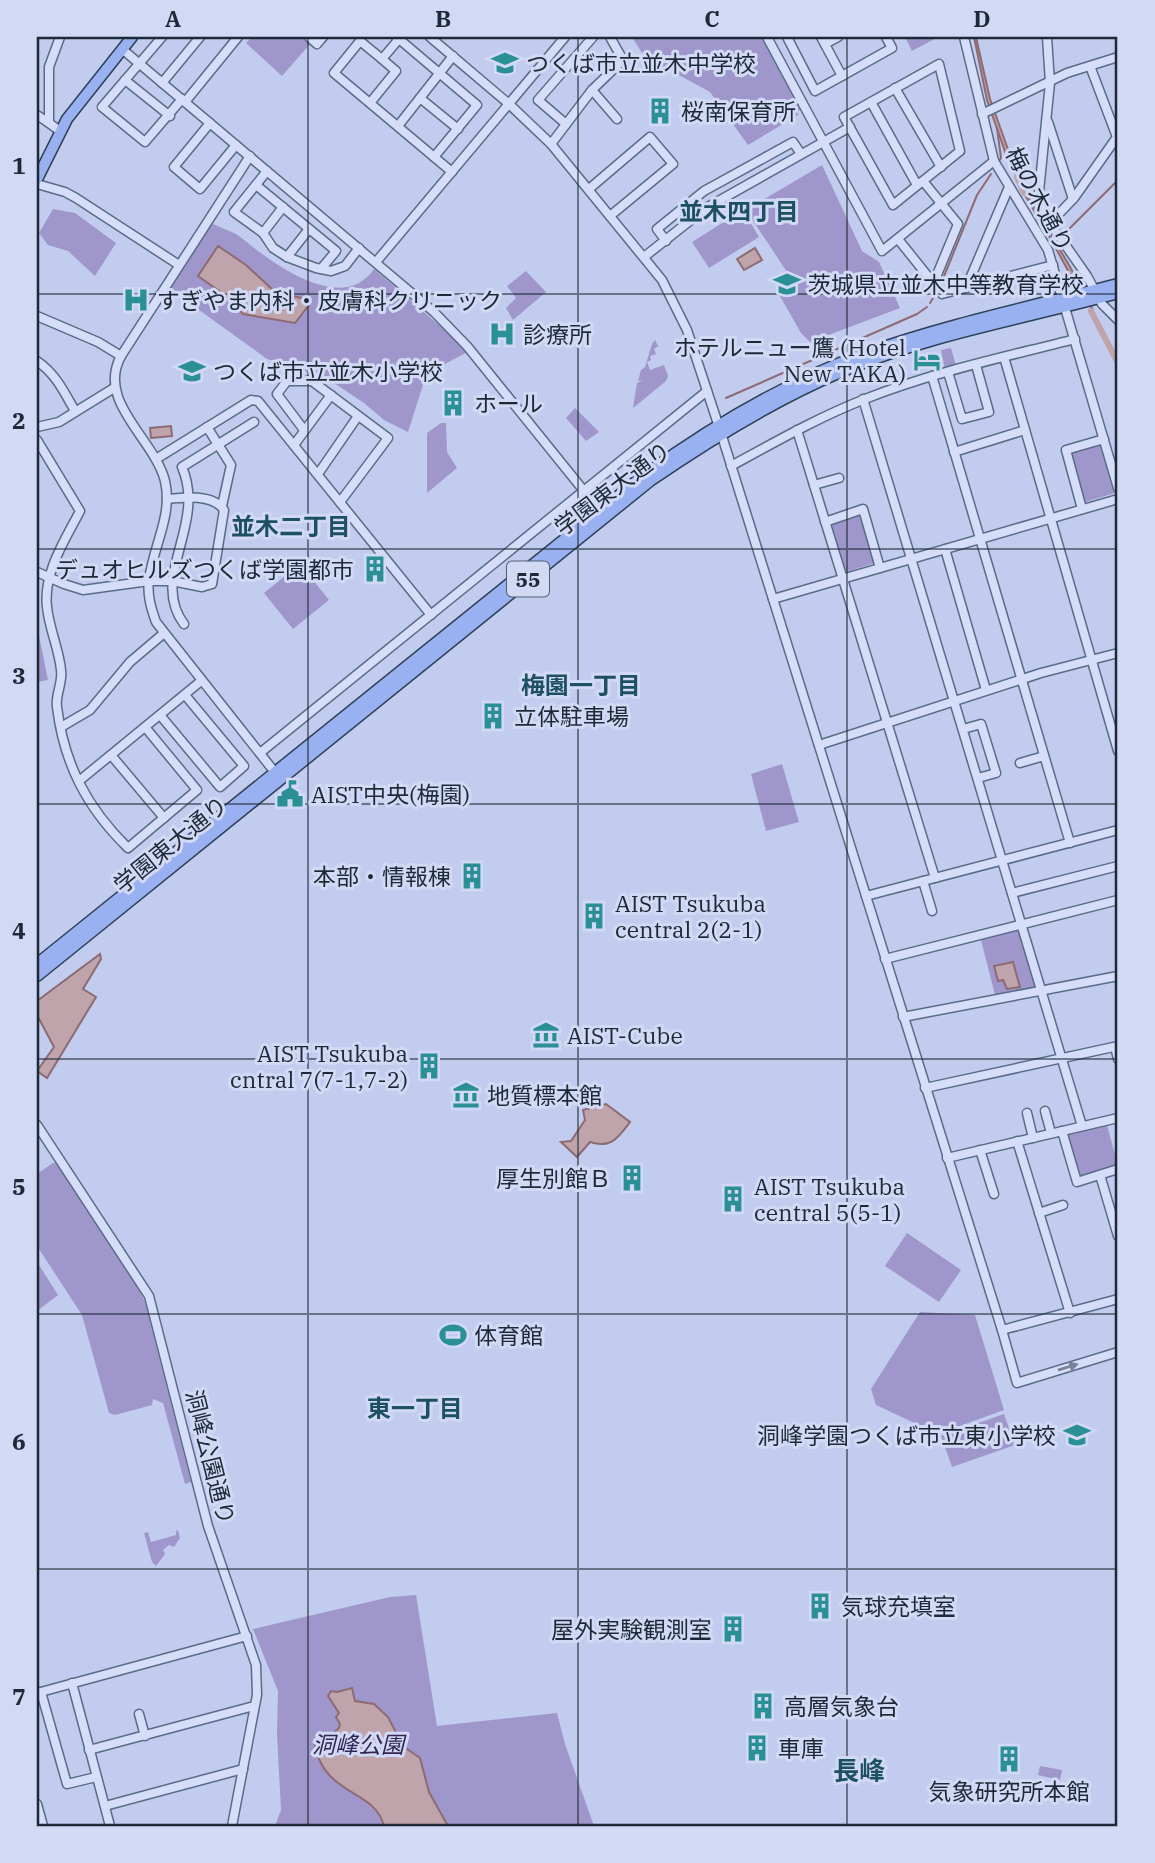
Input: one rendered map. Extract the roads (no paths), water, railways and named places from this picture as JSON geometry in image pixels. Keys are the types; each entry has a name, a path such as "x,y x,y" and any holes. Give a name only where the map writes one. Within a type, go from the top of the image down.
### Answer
{"main road":[{"path":"37,179 60,131 132,37"},
{"name":"学園東大通り","path":"1097,294 1118,284"},
{"name":"学園東大通り","path":"37,976 643,476 804,379 866,353 933,332 1097,294 1118,293"},
{"name":"学園東大通り","path":"37,964 278,776"}],"street":[{"path":"49,123 49,67 60,37"},
{"path":"162,37 102,107 145,142 238,37"},
{"path":"162,83 200,37"},
{"path":"309,37 317,44 323,37"},
{"path":"430,37 509,104 551,145 644,257 667,288 677,307 720,429 774,599 1017,1383 1118,1352"},
{"path":"376,262 565,37"},
{"path":"566,124 538,100 593,37"},
{"path":"551,145 592,90 623,60 610,37"},
{"path":"767,37 882,251 994,161"},
{"path":"838,37 823,40 842,76"},
{"path":"772,48 787,38 815,91 892,48 886,37"},
{"name":"梅の木通り","path":"964,37 989,111 994,161 1009,187 1029,202 1048,250 1118,488"},
{"path":"1047,37 1050,83 1047,117 1029,202 1050,223 1087,275 1097,294 1118,320"},
{"path":"382,59 398,38 477,106 434,157"},
{"path":"370,103 396,71 360,41 334,73 452,172"},
{"path":"122,50 376,262 457,335 584,491"},
{"path":"398,126 453,57"},
{"path":"989,111 1068,73 1118,57"},
{"path":"939,64 960,151 893,205 844,117 895,88 939,64"},
{"path":"1050,223 1073,199 1116,137 1090,66"},
{"path":"125,80 170,116"},
{"path":"895,88 941,167"},
{"path":"592,90 617,119"},
{"path":"420,98 457,129"},
{"path":"871,102 920,183 958,225 934,282"},
{"path":"37,116 60,131"},
{"path":"1047,117 1073,199"},
{"path":"210,123 174,167 200,189 236,145"},
{"path":"644,257 706,208 850,127"},
{"path":"589,189 650,137 673,164 610,216"},
{"path":"667,241 657,229 704,191 793,142 801,154"},
{"path":"250,156 121,356 114,371 114,388 120,403 156,459 165,481 166,518 149,582 150,606 156,622 278,776"},
{"path":"267,171 234,212 263,233 273,248 287,257 331,271 345,266 359,248"},
{"path":"37,184 76,198 179,265"},
{"path":"256,185 336,251 321,269"},
{"path":"966,288 1009,187"},
{"path":"263,233 283,207"},
{"path":"287,257 309,229"},
{"path":"898,239 942,294 1053,265"},
{"path":"37,316 99,342 121,356"},
{"path":"731,466 797,430 863,399 932,376 1076,339"},
{"path":"1004,357 1118,751"},
{"path":"37,361 50,370 75,411"},
{"path":"948,372 962,419 989,412 976,365"},
{"path":"932,376 1070,843"},
{"path":"304,430 277,394 287,381 312,381 388,438 340,502"},
{"path":"37,427 59,422 114,388"},
{"path":"260,753 707,391"},
{"path":"294,445 331,395"},
{"path":"863,399 1082,1126"},
{"path":"156,459 251,400 260,403 431,615"},
{"path":"318,474 358,416"},
{"path":"184,624 176,609 172,581 187,526 189,497 182,467 254,422"},
{"path":"37,572 83,590 149,582 172,581 202,587 212,584 225,516 222,506 231,465 208,427"},
{"path":"797,430 935,878"},
{"path":"954,452 1025,430"},
{"path":"1082,509 1066,450 1104,439"},
{"path":"37,440 79,512 59,551 50,578 47,608 62,674 56,702 64,750 90,806 128,848 197,790 145,727"},
{"path":"814,485 839,478"},
{"path":"167,499 189,497 222,506"},
{"path":"774,599 1118,499"},
{"path":"825,523 863,509 880,568"},
{"path":"945,549 986,690"},
{"path":"61,727 90,710 130,662 163,634"},
{"path":"819,745 986,690 1118,653"},
{"path":"79,781 201,681"},
{"path":"160,715 220,788 244,766 185,695"},
{"path":"963,729 981,724 996,773 978,778"},
{"path":"111,755 164,818"},
{"path":"1020,763 1044,756"},
{"path":"866,896 1118,830"},
{"path":"1012,893 1118,866"},
{"path":"923,881 932,911"},
{"path":"885,959 1118,900"},
{"path":"904,1017 1118,976"},
{"path":"925,1088 1117,1047 1118,1059"},
{"path":"1045,1111 1051,1133"},
{"path":"1027,1113 1033,1138"},
{"path":"947,1158 1118,1118"},
{"name":"洞峰公園通り","path":"37,1125 149,1296 208,1525 258,1674 232,1826"},
{"path":"1062,1131 1077,1182 1118,1169"},
{"path":"1017,1141 1070,1312"},
{"path":"980,1150 994,1194"},
{"path":"1100,1175 1118,1236"},
{"path":"1040,1213 1063,1205"},
{"path":"1002,1329 1118,1299"},
{"path":"96,1777 66,1784 39,1693 247,1636"},
{"path":"72,1683 110,1826"},
{"path":"89,1750 254,1706"},
{"path":"139,1714 145,1736"},
{"path":"105,1806 243,1769"},
{"path":"37,1804 43,1826"}],"waterway":[{"path":"997,128 1001,158 999,161"},
{"path":"940,286 977,195 991,174"},
{"path":"1017,177 1024,193"},
{"path":"1063,235 1118,180"},
{"path":"1024,193 1043,226"},
{"path":"930,303 936,293"},
{"path":"726,398 917,314 927,307"},
{"path":"1091,311 1118,363"}],"place":[{"name":"つくば市立並木中学校","path":"505,63"},
{"name":"桜南保育所","path":"660,111"},
{"name":"茨城県立並木中等教育学校","path":"787,284"},
{"name":"すぎやま内科・皮膚科クリニック","path":"136,300"},
{"name":"診療所","path":"502,334"},
{"name":"ホテルニュー鷹 (Hotel New TAKA)","path":"927,360"},
{"name":"つくば市立並木小学校","path":"192,371"},
{"name":"ホール","path":"453,403"},
{"name":"デュオヒルズつくば学園都市","path":"375,569"},
{"name":"立体駐車場","path":"493,716"},
{"name":"AIST中央(梅園)","path":"290,794"},
{"name":"本部・情報棟","path":"472,876"},
{"name":"AIST Tsukuba central 2(2-1)","path":"594,916"},
{"name":"AIST-Cube","path":"546,1035"},
{"name":"AIST Tsukuba cntral 7(7-1,7-2)","path":"429,1066"},
{"name":"地質標本館","path":"466,1095"},
{"name":"厚生別館Ｂ","path":"632,1178"},
{"name":"AIST Tsukuba central 5(5-1)","path":"733,1199"},
{"name":"体育館","path":"453,1335"},
{"name":"洞峰学園つくば市立東小学校","path":"1077,1435"},
{"name":"気球充填室","path":"820,1606"},
{"name":"屋外実験観測室","path":"733,1629"},
{"name":"高層気象台","path":"763,1706"},
{"name":"車庫","path":"757,1748"},
{"name":"気象研究所本館","path":"1009,1759"}],"district":[{"name":"並木四丁目","path":"739,211"},
{"name":"並木二丁目","path":"291,526"},
{"name":"梅園一丁目","path":"581,685"},
{"name":"東一丁目","path":"415,1408"},
{"name":"長峰","path":"859,1770"}],"park label":[{"name":"洞峰公園","path":"358,1744"}]}
